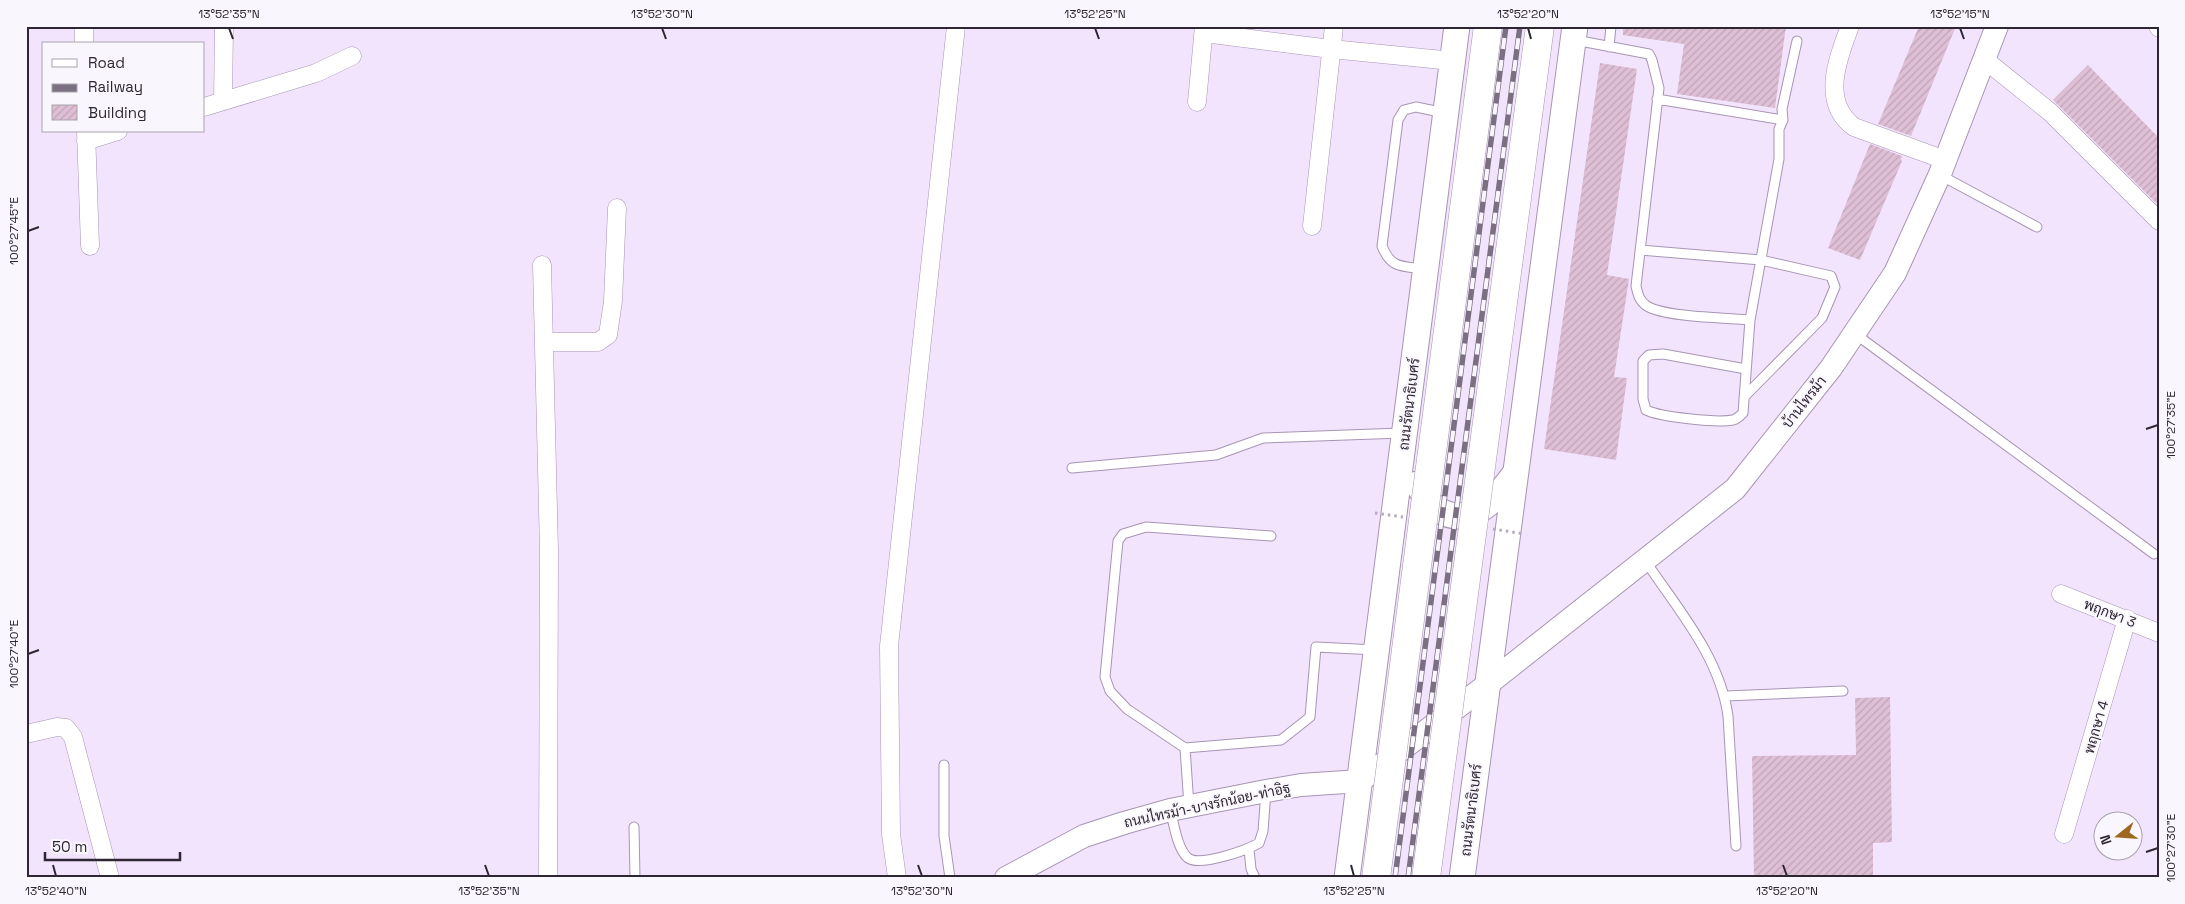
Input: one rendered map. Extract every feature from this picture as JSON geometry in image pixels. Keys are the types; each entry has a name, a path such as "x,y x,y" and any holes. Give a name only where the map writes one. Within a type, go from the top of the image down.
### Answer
{"main road":[{"name":"ถนนรัตนาธิเบศร์","path":"1347,878 1457,26"},
{"path":"1376,878 1488,26"},
{"path":"1426,878 1540,26"},
{"name":"ถนนรัตนาธิเบศร์","path":"1462,878 1518,470 1574,33"},
{"path":"1404,444 1415,482 1436,508 1455,516 1474,514 1497,499 1518,470"}],"street":[{"path":"84,26 84,42"},
{"path":"223,101 224,26"},
{"path":"897,878 891,834 889,646 956,26"},
{"path":"1312,226 1334,26"},
{"path":"1850,26 1834,71 1834,90 1843,119 1854,127 1942,167"},
{"name":"บ้านไทรม้า","path":"1488,684 1734,489 1831,368 1895,273 1942,167 1997,26"},
{"path":"1197,102 1204,29 1331,49 1453,61"},
{"path":"205,107 316,73 352,56"},
{"path":"1984,60 2050,112 2159,221"},
{"path":"90,246 86,136 112,132"},
{"path":"544,342 598,342 608,335 613,301 617,208"},
{"path":"542,264 549,550 548,878"},
{"name":"พฤกษา 3","path":"2061,594 2159,633"},
{"name":"พฤกษา 4","path":"2064,834 2127,619"},
{"path":"1360,781 1488,684"},
{"path":"26,734 56,727 66,728 73,737 110,878"},
{"name":"ถนนไทรม้า-บางรักน้อย-ท่าอิฐ","path":"1006,878 1035,860 1084,836 1180,808 1301,785 1360,781"}],"lane":[{"path":"1609,47 1611,26"},
{"path":"1574,33 1609,47 1649,54 1652,60 1658,88 1636,286 1639,299 1648,307 1682,315 1750,320"},
{"path":"1746,369 1663,354 1649,355 1643,361 1643,399 1646,410 1656,414 1734,420 1743,413 1750,320 1779,159 1780,129 1783,120 1782,109 1797,41"},
{"path":"1657,99 1783,120"},
{"path":"1425,269 1396,266 1387,258 1382,246 1398,120 1404,110 1416,107 1447,114"},
{"path":"1942,167 2037,227"},
{"path":"1640,250 1761,260 1831,276 1835,287 1822,318 1744,397"},
{"path":"1854,333 2154,554"},
{"path":"1072,468 1216,455 1263,438 1404,444"},
{"path":"1271,536 1146,527 1123,534 1118,541 1105,677 1110,691 1127,709 1185,748 1281,740 1310,717 1316,647 1376,650"},
{"path":"1644,559 1701,643 1719,674 1726,696 1736,846"},
{"path":"1726,696 1843,691"},
{"path":"1185,748 1180,808 1182,850 1188,858 1197,862 1249,849 1260,843 1266,791"},
{"path":"944,765 944,836 950,878"},
{"path":"634,827 635,878"},
{"path":"1249,849 1251,869 1255,878"}],"building":[{"path":"1623,26 1786,26 1775,108 1677,94 1684,44 1623,35"},
{"path":"1919,26 1956,26 1911,136 1878,124"},
{"path":"1600,63 1637,69 1607,275 1629,279 1614,377 1627,378 1616,460 1544,449"},
{"path":"2088,65 2159,138 2159,206 2053,100"},
{"path":"1870,144 1902,156 1902,161 1860,260 1828,248"},
{"path":"1890,697 1892,842 1873,843 1873,877 1754,878 1752,756 1856,755 1855,698"}],"railway":[{"path":"1395,878 1506,26"},
{"path":"1408,878 1520,26"}]}
